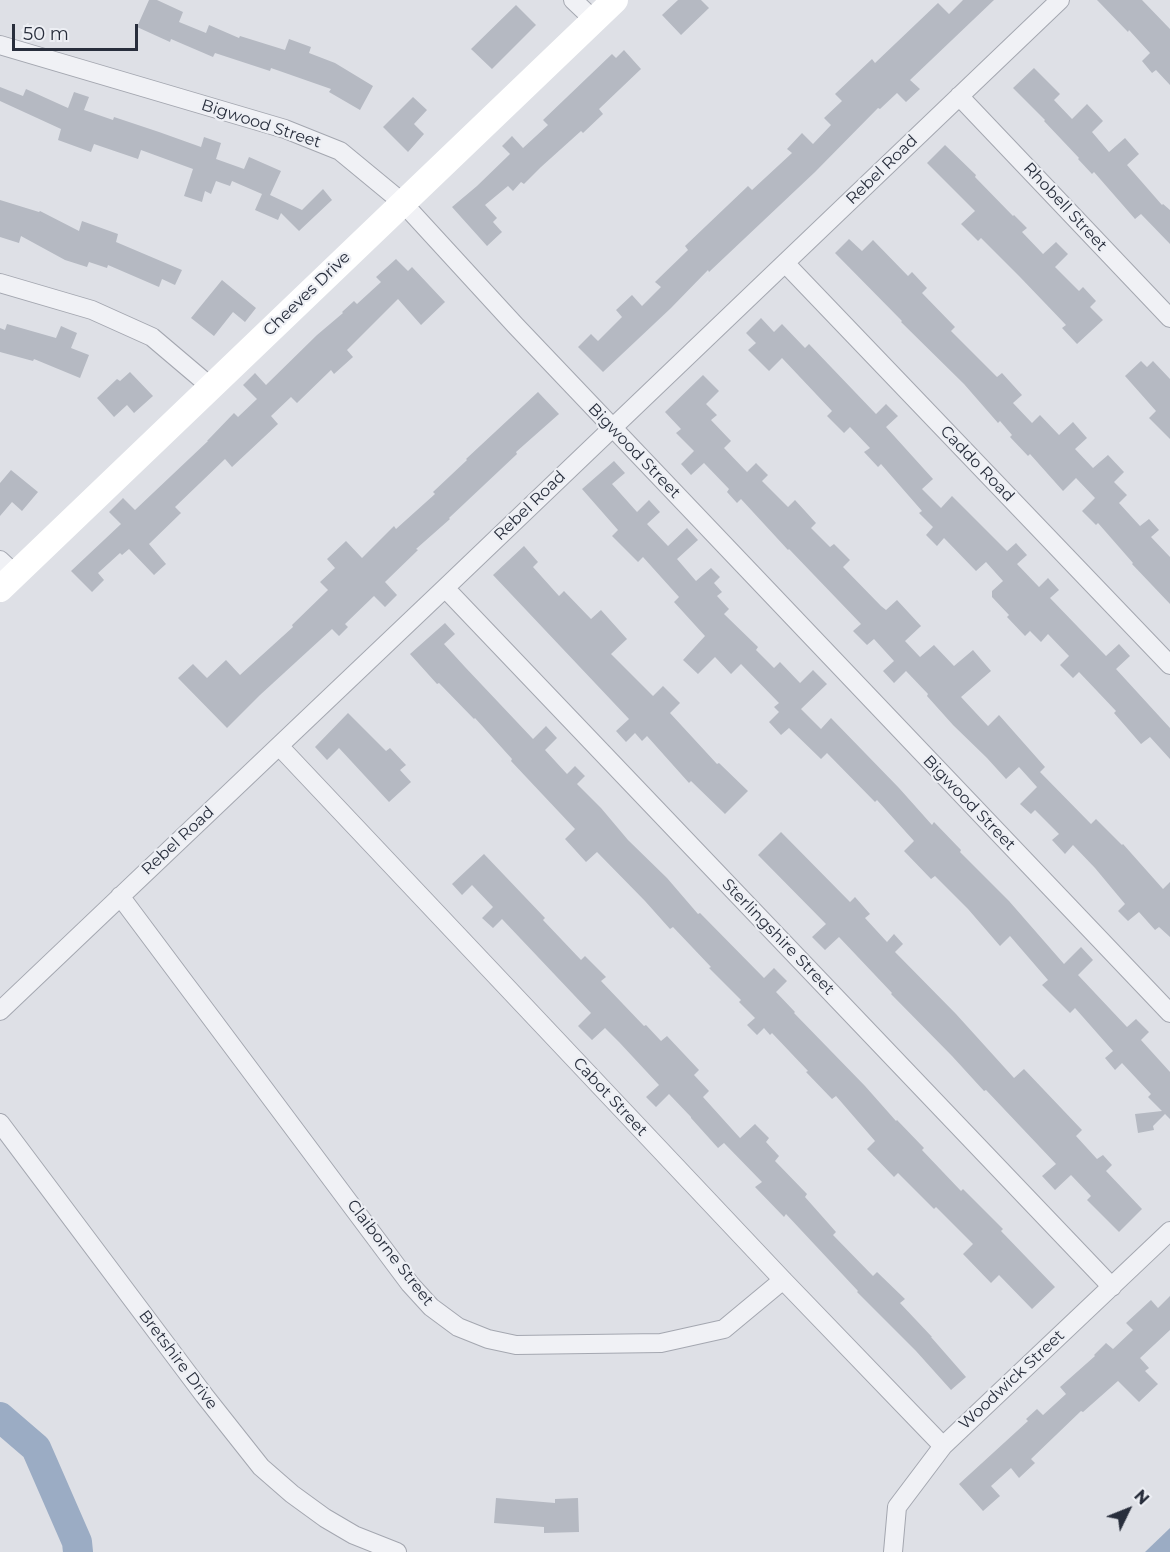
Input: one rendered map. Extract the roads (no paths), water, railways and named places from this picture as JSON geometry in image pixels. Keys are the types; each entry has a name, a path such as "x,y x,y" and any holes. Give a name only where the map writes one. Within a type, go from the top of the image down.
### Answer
{"street":[{"path":"573,0 594,20"},
{"name":"Cheeves Drive","path":"5,574 211,387 615,0"},
{"name":"Rebel Road","path":"0,1011 1060,0"},
{"name":"Bigwood Street","path":"0,45 285,129 340,151 403,203 514,325 1170,1013"},
{"name":"Rhobell Street","path":"959,96 1170,318"},
{"name":"Caddo Road","path":"784,263 1170,665"},
{"path":"0,283 92,310 152,337 211,387"},
{"name":"Sterlingshire Street","path":"445,588 1112,1287"},
{"name":"Cabot Street","path":"279,746 783,1280 943,1446"},
{"name":"Claiborne Street","path":"120,896 410,1284 431,1307 458,1327 488,1339 516,1345 661,1343 724,1329 783,1280"},
{"name":"Bretshire Drive","path":"0,1123 197,1386 261,1467 325,1518 354,1535 397,1552"},
{"name":"Woodwick Street","path":"893,1552 897,1507 943,1446 1170,1231"}],"water":[{"path":"1170,1528 1170,1552 1145,1552"}],"waterway":[{"path":"0,1417 36,1448 77,1542 78,1552"}]}
